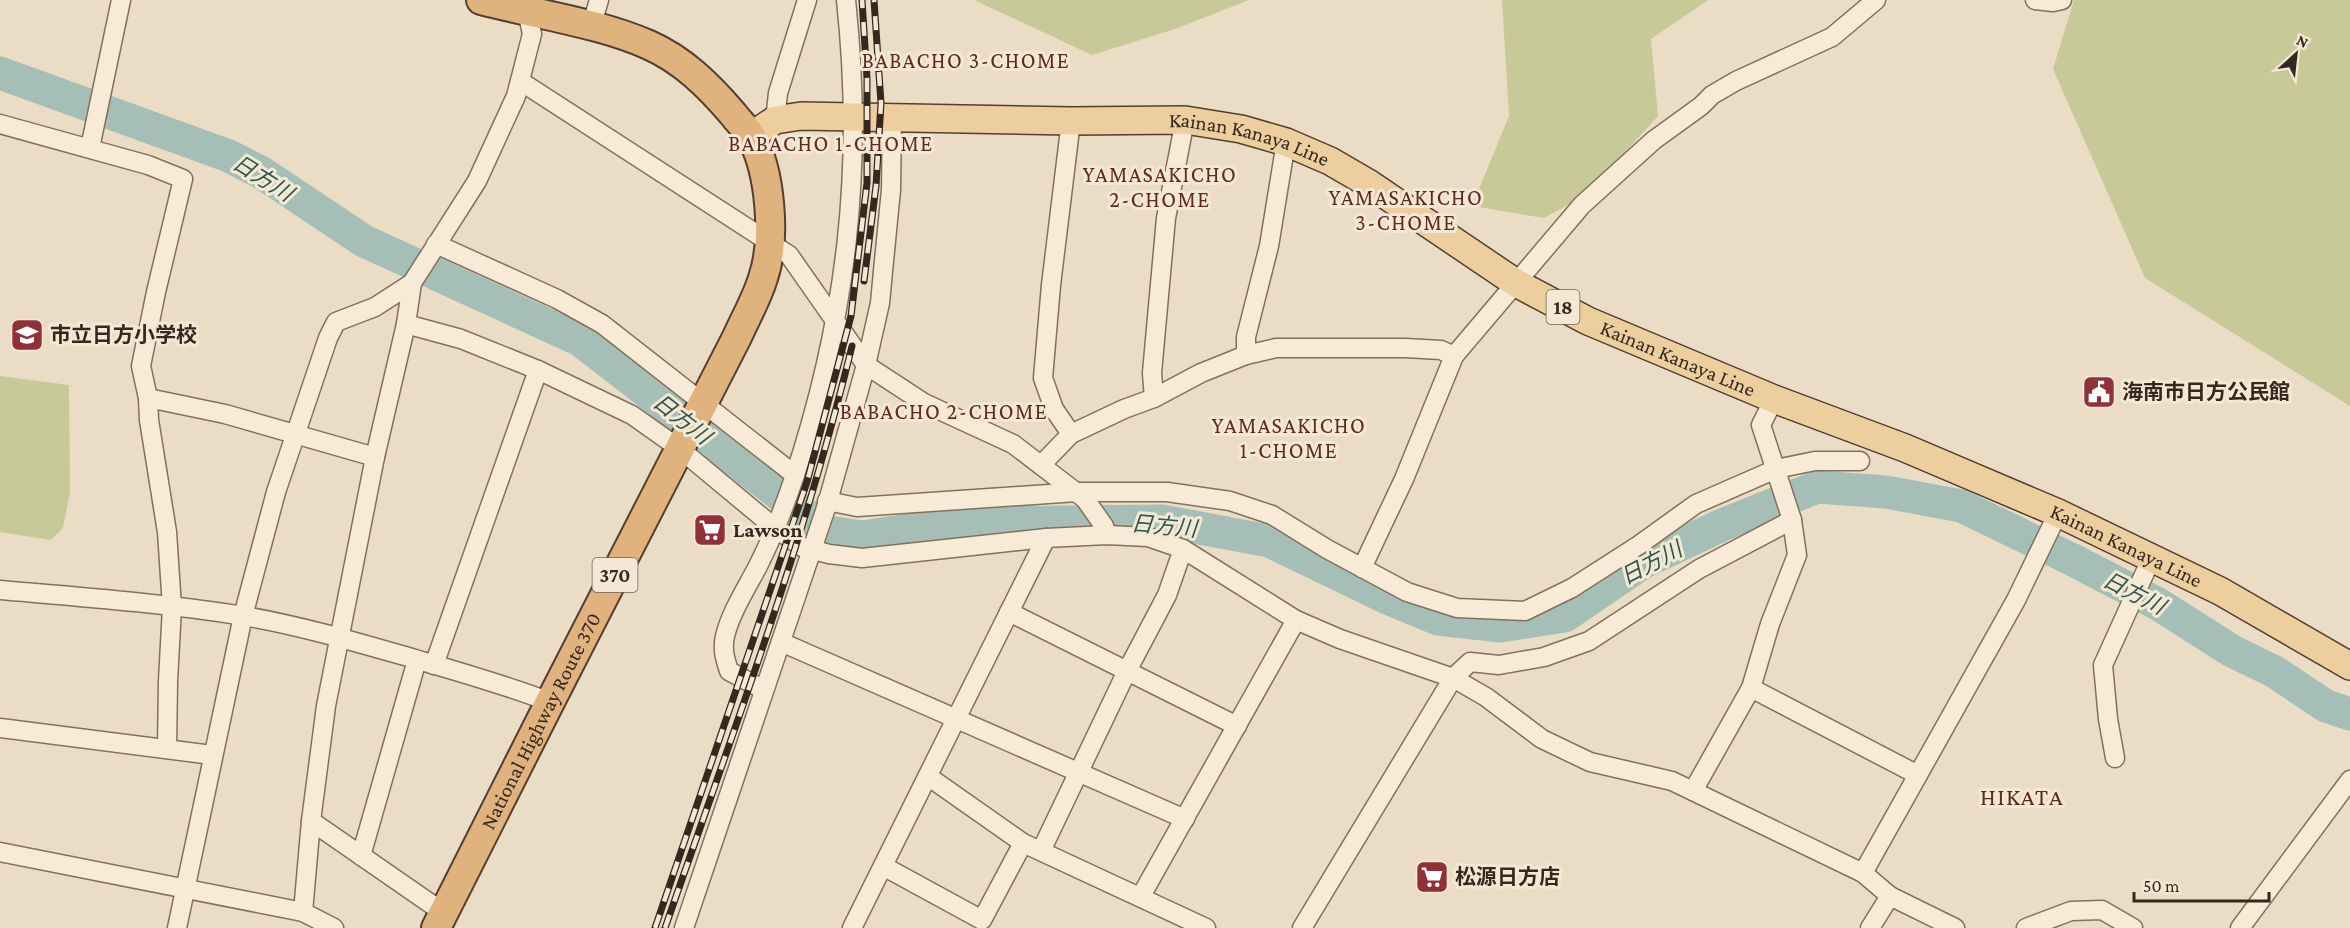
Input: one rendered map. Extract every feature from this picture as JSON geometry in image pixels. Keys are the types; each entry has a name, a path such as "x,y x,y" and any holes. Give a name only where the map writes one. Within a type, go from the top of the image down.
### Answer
{"highway":[{"name":"National Highway Route 370","path":"440,921 737,337 764,278 771,220 766,177 751,136 716,94 689,69 595,13 481,0"}],"main road":[{"name":"Kainan Kanaya Line","path":"751,136 775,120 801,116 1071,121 1185,120 1241,129 1286,142 1330,161 1368,183 1516,283 1588,321 1774,399 1905,448 2053,524 2146,567 2220,591 2350,666"}],"street":[{"path":"91,143 121,0"},
{"path":"775,120 778,93 807,0"},
{"path":"764,690 729,671 723,655 725,637 733,614 777,523 793,481 823,381 835,321 852,202 854,117 846,0"},
{"path":"1362,568 1404,479 1454,356 1582,205 1654,140 1701,106 1712,95 1736,81 1832,37 1876,0"},
{"path":"2035,0 2053,2 2062,0"},
{"path":"303,912 311,821 326,706 375,457 406,324 412,283 477,181 516,96 532,34 526,6"},
{"path":"520,81 789,255 866,365 924,403 1012,444 1081,496 1106,530"},
{"path":"684,928 813,545 866,365 880,303 891,190 892,117"},
{"path":"1154,398 1152,373 1166,218 1185,120"},
{"path":"1071,121 1051,285 1043,378 1054,409 1071,434"},
{"path":"0,124 91,143 183,178 141,366 148,398 149,420 167,532 172,607 167,749"},
{"path":"1246,355 1246,337 1269,246 1286,142"},
{"path":"436,244 557,299 602,324 700,409 793,481"},
{"path":"177,928 243,616 276,492 328,338 336,322 375,307 412,283"},
{"path":"406,324 460,339 538,370 632,415 682,445 777,523 802,547 813,545 862,558 1106,530 1148,537 1183,549 1296,620 1340,639 1453,678 1486,697 1542,739 1590,762 1672,781 1863,873 1890,896 1955,928"},
{"path":"1041,465 1071,434 1124,409 1154,398 1201,373 1246,355 1276,348 1336,347 1441,350 1454,356"},
{"path":"361,856 425,662 538,370"},
{"path":"148,398 225,414 375,457"},
{"path":"1693,791 1751,688 1770,624 1797,555 1791,518 1761,425 1774,399"},
{"path":"826,504 857,507 1167,492 1230,501 1272,515 1407,592 1457,609 1525,610 1572,588 1639,545 1696,504 1815,461 1860,461"},
{"path":"1302,928 1453,678 1470,662 1499,665 1544,657 1589,641 1699,569 1791,518"},
{"path":"1863,873 2016,600 2053,524"},
{"path":"852,928 1046,538"},
{"path":"1041,851 1127,671 1167,595 1183,549"},
{"path":"2115,758 2108,719 2103,665 2146,567"},
{"path":"0,590 243,616 340,637 524,692 550,702"},
{"path":"1009,612 1237,726"},
{"path":"1141,896 1296,620"},
{"path":"781,642 1185,819"},
{"path":"1751,688 1918,775"},
{"path":"0,728 212,755"},
{"path":"929,777 1023,843 1206,928"},
{"path":"2240,928 2350,780"},
{"path":"311,821 361,856 440,921"},
{"path":"883,867 982,920 1023,843"},
{"path":"0,852 303,912 334,928"},
{"path":"1870,928 1890,896"},
{"path":"2026,928 2071,911 2102,910 2133,928"}],"green space":[{"path":"974,0 1249,0 1175,29 1092,55"},
{"path":"1502,0 1708,0 1651,39 1658,116 1586,195 1544,218 1472,206 1509,116"},
{"path":"2074,0 2350,0 2350,406 2145,278 2053,69"},
{"path":"0,376 69,385 70,492 63,528 51,540 0,532"}],"waterway":[{"name":"日方川","path":"0,73 229,156 262,173 364,241 580,340 828,532 862,537 956,523 1162,521 1269,541 1385,597 1438,619 1500,626 1565,616 1644,562 1722,525 1817,487 1886,492 1961,506 2158,604 2232,651 2275,672 2326,706 2350,714"}],"railway":[{"path":"655,928 807,482 851,316 867,183 867,78 862,0"},
{"path":"864,281 876,186 881,103 874,0"},
{"path":"665,928 766,639 812,493 852,346"}],"place":[{"name":"市立日方小学校","path":"27,335"},
{"name":"海南市日方公民館","path":"2099,392"},
{"name":"Lawson","path":"710,530"},
{"name":"松源日方店","path":"1432,877"}],"district":[{"name":"BABACHO 3-CHOME","path":"966,60"},
{"name":"BABACHO 1-CHOME","path":"831,143"},
{"name":"YAMASAKICHO 2-CHOME","path":"1160,186"},
{"name":"YAMASAKICHO 3-CHOME","path":"1406,210"},
{"name":"BABACHO 2-CHOME","path":"944,411"},
{"name":"YAMASAKICHO 1-CHOME","path":"1289,438"},
{"name":"HIKATA","path":"2022,796"}]}
